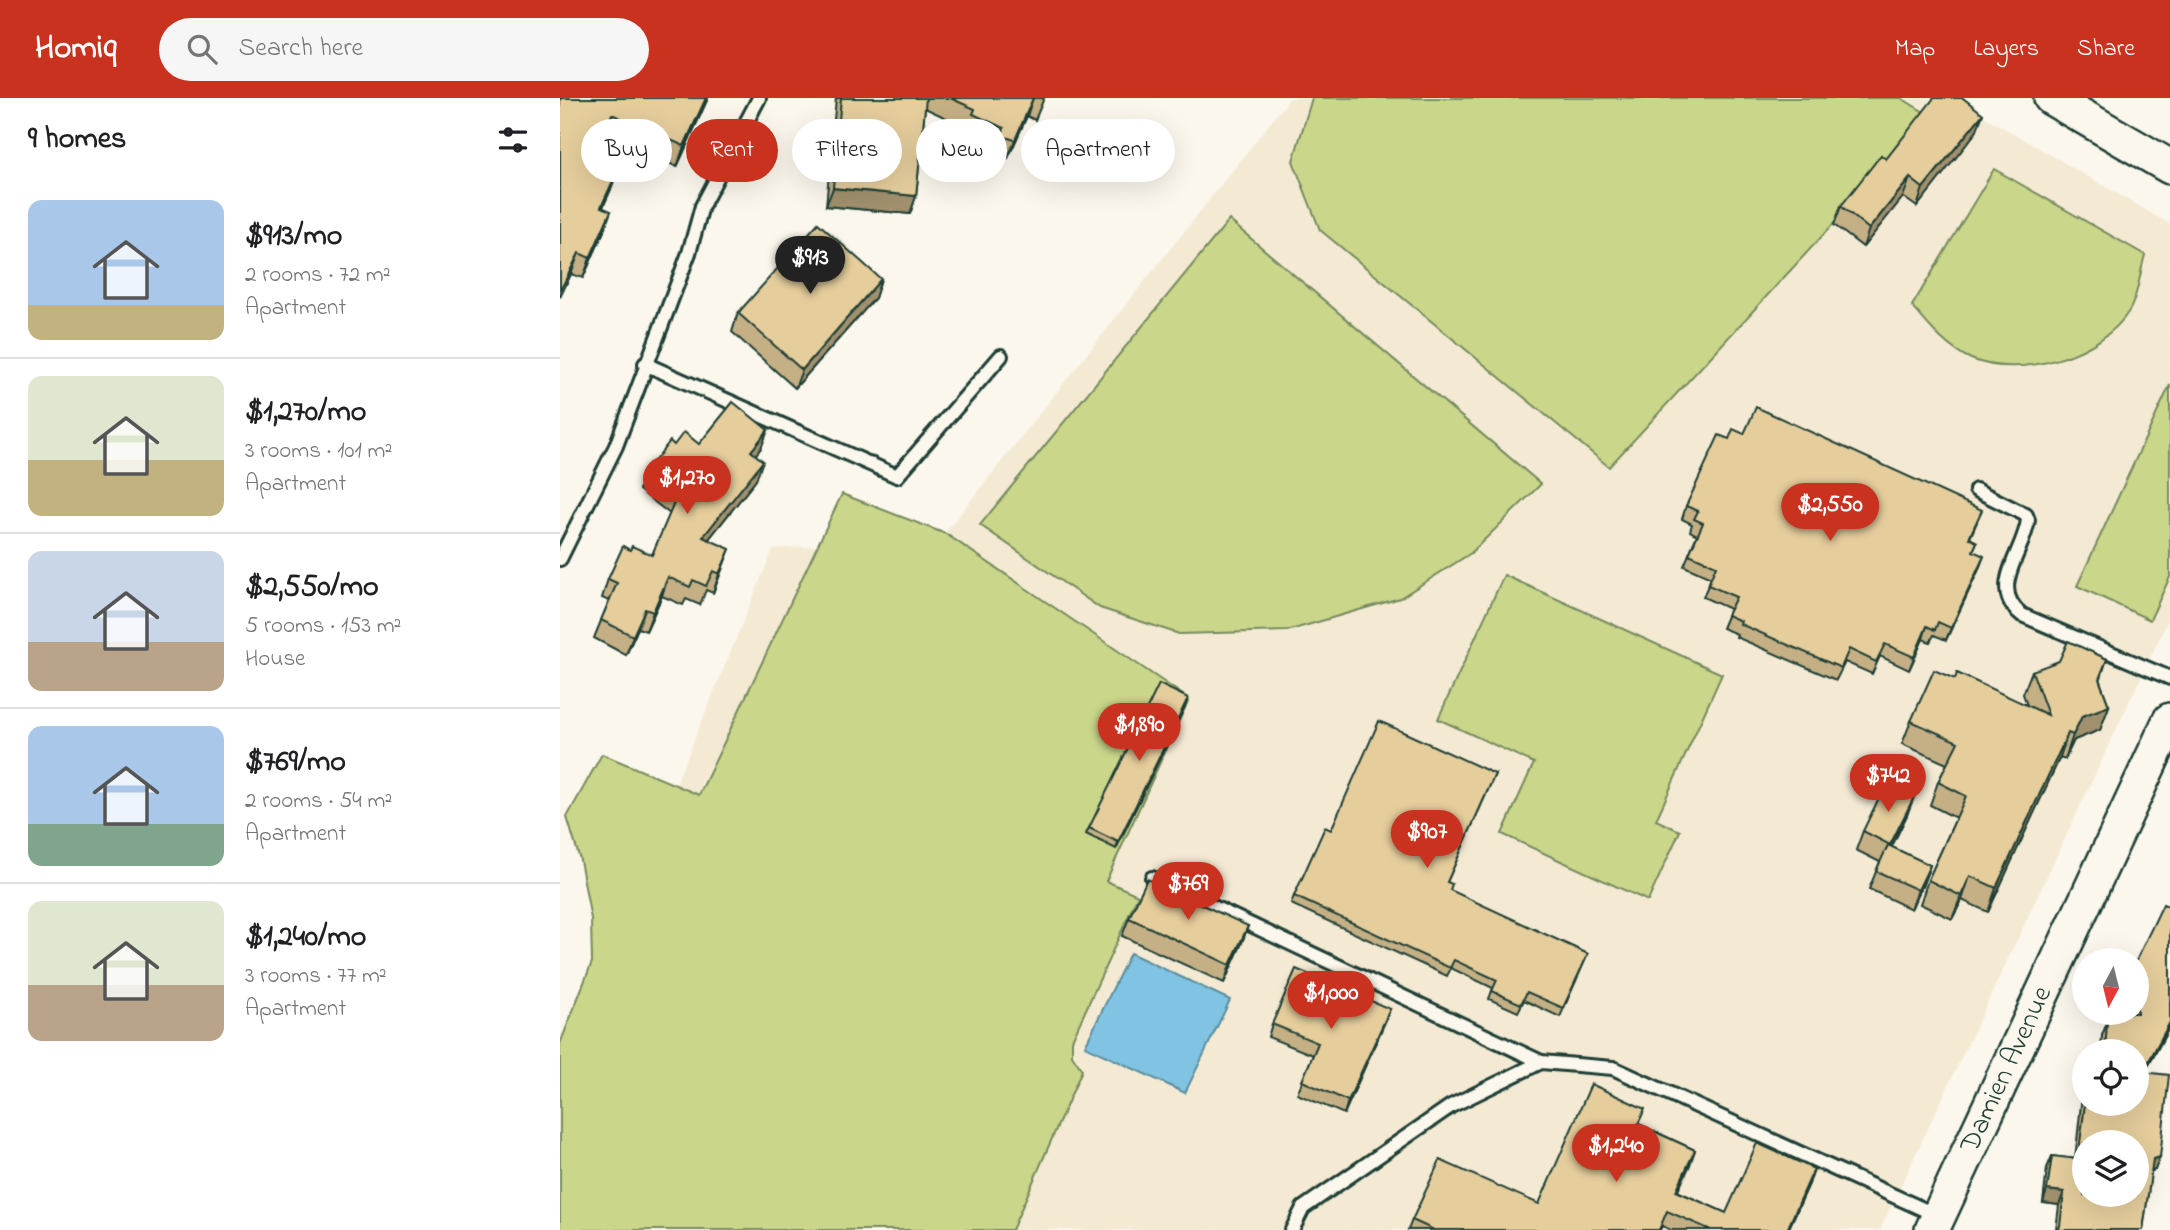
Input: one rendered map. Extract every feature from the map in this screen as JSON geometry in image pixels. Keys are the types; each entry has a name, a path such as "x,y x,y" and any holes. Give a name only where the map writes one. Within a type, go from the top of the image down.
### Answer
{"street":[{"path":"2051,98 2170,167"},
{"name":"Damien Avenue","path":"1935,1223 2170,720"}],"lane":[{"path":"560,559 616,446 689,253 702,206 759,98"},
{"path":"645,364 897,476 1001,356"},
{"path":"1976,489 2026,515 2028,520 2006,587 2012,607 2022,615 2170,678"},
{"path":"1152,878 1541,1062 1613,1068 1935,1223"},
{"path":"1292,1230 1303,1208 1451,1106 1541,1062"}],"shaded area":[{"path":"1290,98 1952,98 2170,224 2170,616 1880,1230 560,1230 560,1064 773,549 941,538"}],"green space":[{"path":"1312,98 1901,98 1932,117 1609,467 1320,230 1293,161"},
{"path":"1994,169 2145,255 2137,291 2129,311 2116,327 2079,351 2035,364 1990,365 1971,359 1954,349 1938,336 1912,306"},
{"path":"1229,220 1541,484 1471,553 1400,598 1287,631 1179,634 1100,608 980,525"},
{"path":"2170,385 2170,577 2150,620 2077,586"},
{"path":"842,494 946,534 1189,699 1106,881 1138,895 1072,1040 1072,1055 1082,1070 1012,1230 560,1230 560,1044 592,962 591,919 580,860 567,817 602,754 699,795"},
{"path":"1504,575 1722,674 1656,820 1680,831 1648,901 1502,834 1534,763 1438,719"}],"water":[{"path":"1130,953 1230,1000 1185,1093 1085,1046"}],"building":[{"path":"561,98 706,98 696,119 686,119 684,146 672,141 672,119 623,119 612,114 610,119 581,119 581,182 613,182 601,207 611,211 590,258 579,253 560,291"},
{"path":"841,98 926,98 924,119 916,119 916,196 833,188 834,182 902,182 902,119 839,119"},
{"path":"950,98 1033,98 1024,119 1021,119 1015,140 1007,138 1007,119 984,119 973,114 975,109"},
{"path":"1934,98 1963,98 1983,114 1923,188 1910,178 1869,229 1841,206 1881,155 1886,159"},
{"path":"818,223 881,279 802,370 738,313"},
{"path":"733,402 768,430 751,451 763,461 703,537 730,549 719,574 713,571 706,586 693,580 690,587 668,577 653,612 645,609 633,636 601,620 617,583 608,579 623,546 630,550 632,546 652,555 677,496 646,472 670,441 674,445 684,432 699,444"},
{"path":"1756,407 1982,510 1969,538 1977,542 1973,551 1984,556 1951,628 1938,622 1935,630 1927,626 1914,657 1885,644 1876,662 1849,649 1841,668 1740,624 1741,621 1727,615 1736,597 1708,585 1716,566 1689,554 1703,523 1694,519 1698,511 1686,506 1719,435 1729,439 1733,429 1744,434"},
{"path":"2068,641 2107,659 2099,679 2109,706 2082,716 2073,735 2068,733 1996,888 1970,876 1961,896 1928,880 1966,796 1938,782 1958,742 1911,721 1934,670 1955,679 1957,673 2048,715 2032,671 2059,661"},
{"path":"1159,684 1188,698 1118,842 1089,828"},
{"path":"1379,721 1495,774 1447,882 1452,884 1450,890 1588,954 1563,1008 1527,992 1521,1004 1492,991 1497,980 1454,960 1450,968 1294,896 1325,827 1331,830"},
{"path":"1886,783 1914,797 1890,845 1863,831"},
{"path":"1888,845 1930,865 1918,890 1876,871"},
{"path":"1147,879 1248,926 1230,965 1129,918"},
{"path":"2163,904 2170,907 2170,1022 2149,1061 2149,1039 2106,1039 2107,1026 2149,1026 2149,948 2142,948"},
{"path":"1296,969 1390,1009 1348,1101 1302,1081 1318,1043 1272,1024"},
{"path":"2149,1073 2169,1075 2160,1157 2153,1159 2149,1187 2149,1130 2082,1130 2083,1116 2149,1116"},
{"path":"1591,1084 1645,1109 1638,1124 1695,1150 1676,1191 1726,1213 1757,1143 1814,1169 1787,1230 1711,1230 1667,1211 1659,1230 1434,1230 1412,1220 1440,1160 1539,1204"},
{"path":"2052,1156 2072,1158 2072,1207 2146,1207 2143,1230 2058,1230 2064,1192 2047,1190"}]}
